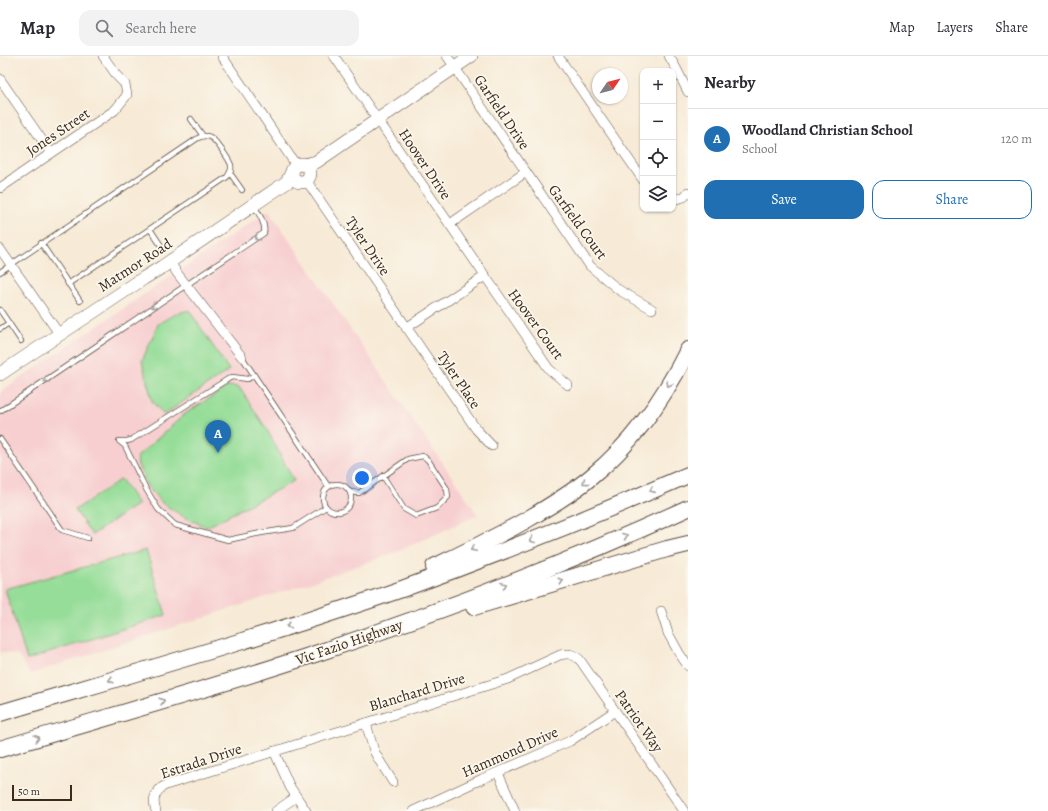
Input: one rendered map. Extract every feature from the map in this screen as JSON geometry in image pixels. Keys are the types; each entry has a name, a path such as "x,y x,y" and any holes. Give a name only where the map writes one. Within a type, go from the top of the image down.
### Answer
{"highway":[{"path":"327,614 487,542 546,509 591,477 625,445 648,418 665,392 688,350"},
{"path":"0,713 195,656 327,614 437,576 539,537 688,475"},
{"name":"Vic Fazio Highway","path":"0,749 311,656 416,620 557,565 688,508"},
{"path":"416,620 451,614 660,551 688,544"}],"street":[{"name":"Jones Street","path":"0,188 115,110 127,95 125,84 117,76 103,56"},
{"name":"Tyler Drive","path":"222,56 406,328"},
{"name":"Hoover Drive","path":"334,56 485,276"},
{"name":"Garfield Drive","path":"447,56 526,172"},
{"name":"Matmor Road","path":"0,374 170,262 471,56"},
{"path":"558,56 640,176"},
{"path":"669,56 688,92"},
{"path":"0,79 51,153"},
{"path":"450,224 526,172"},
{"name":"Garfield Court","path":"526,172 590,266 619,290 652,309"},
{"path":"676,199 684,197 688,192"},
{"path":"0,249 60,335"},
{"path":"170,262 242,357"},
{"path":"406,328 485,276"},
{"name":"Hoover Court","path":"485,276 549,369 568,385"},
{"name":"Tyler Place","path":"406,328 476,429 492,446"},
{"path":"661,611 668,633 678,653 688,666"},
{"name":"Patriot Way","path":"565,654 573,654 580,660 684,811"},
{"name":"Blanchard Drive","path":"274,752 508,679 565,654"},
{"name":"Hammond Drive","path":"413,811 570,741 615,711"},
{"path":"366,723 379,760 393,782"},
{"path":"274,752 287,781 306,811"},
{"name":"Estrada Drive","path":"156,811 154,801 157,792 163,786 274,752"},
{"path":"498,773 515,811"},
{"path":"276,811 296,797"}],"lane":[{"path":"191,119 203,136"},
{"path":"0,272 41,243 203,136 210,137 214,140 230,164 230,173 242,190"},
{"path":"68,284 225,178 230,173"},
{"path":"0,412 186,284 264,233 265,230 260,216 253,205"},
{"path":"150,229 162,247"},
{"path":"41,243 80,301"},
{"path":"0,310 21,341"},
{"path":"0,329 9,323"},
{"path":"242,357 328,486"},
{"path":"254,375 248,379 232,377 131,440 118,441 125,446 146,489 158,509 175,525 228,540 293,528 326,507"},
{"path":"0,438 62,530 88,538"},
{"path":"350,492 359,492 408,459 423,456 428,460 447,489 448,497 437,508 416,516 404,509 383,476"},
{"path":"332,484 341,484 350,492 351,502 349,507 340,512 331,511 326,507 322,499 325,490 332,484"}],"shaded area":[{"path":"269,210 478,515 399,551 315,581 30,674 18,655 0,652 0,392"}],"green space":[{"path":"189,310 229,370 164,415 152,401 142,361 158,324 173,315"},
{"path":"229,386 239,387 266,428 294,481 207,527 184,517 162,503 147,486 138,465 137,457 186,413"},
{"path":"121,479 138,504 92,535 75,510"},
{"path":"146,550 166,615 27,660 5,589"}],"place":[{"name":"Woodland Christian School","path":"218,453"}]}
